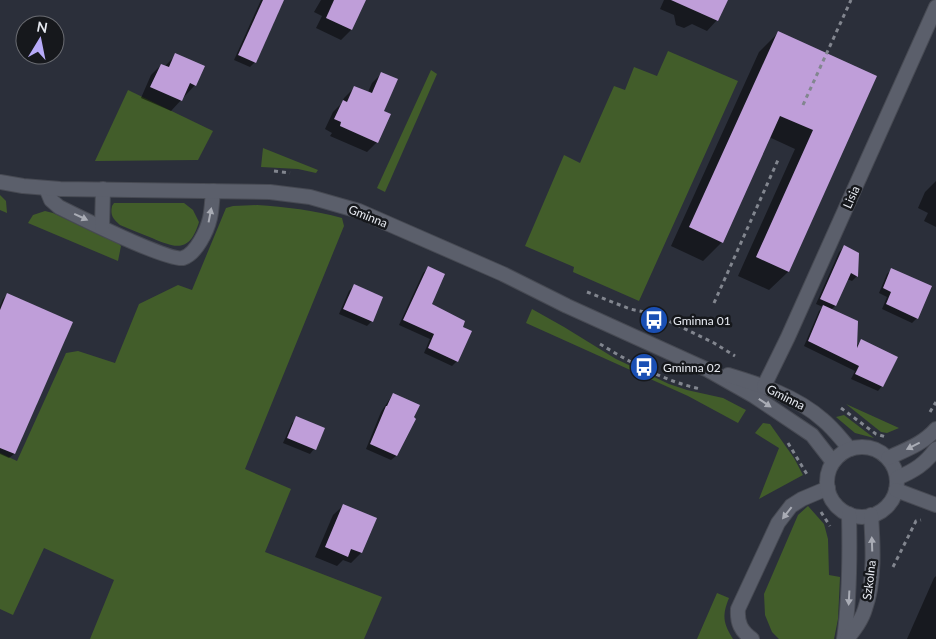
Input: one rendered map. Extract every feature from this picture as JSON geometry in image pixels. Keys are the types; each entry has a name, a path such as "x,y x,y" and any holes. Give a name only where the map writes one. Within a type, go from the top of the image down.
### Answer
{"street":[{"name":"Lisia","path":"764,386 792,328 936,7"},
{"name":"Gminna","path":"0,182 46,188 270,192 310,197 359,211 504,274 582,314 708,370 754,396 812,435 833,462"},
{"path":"46,188 51,200 59,207 160,253 180,259 189,255 204,234 210,218 213,191"},
{"path":"102,227 103,189"},
{"name":"Gminna","path":"708,370 764,386 809,408 850,449"},
{"path":"888,458 917,445 936,429"},
{"path":"868,447 879,451 888,458 894,468 896,484 888,504 884,509 871,516 850,514 835,504 828,488 828,475 833,462 850,449 868,447"},
{"path":"896,484 927,461 936,449"},
{"path":"896,484 936,505"},
{"path":"752,639 744,633 737,621 738,609 778,523 791,506 828,488"},
{"name":"Szkolna","path":"846,639 849,605 850,514"},
{"name":"Szkolna","path":"846,639 858,624 866,608 873,566 871,516"}],"path":[{"path":"803,106 851,0"},
{"path":"714,303 778,160"},
{"path":"597,342 622,357 683,386 705,390"},
{"path":"788,442 809,476 816,506 833,531"}],"green space":[{"path":"668,51 738,81 639,301 573,272 574,267 525,246 564,155 580,163 614,86 625,90 634,67 657,76"},
{"path":"431,70 437,74 385,192 377,188"},
{"path":"128,90 213,131 198,160 95,161"},
{"path":"263,148 318,170 316,173 298,169 261,167"},
{"path":"0,195 6,201 7,213 0,210"},
{"path":"114,203 184,203 193,210 199,222 187,243 175,246 120,225 112,214 111,209"},
{"path":"257,205 300,209 331,215 342,218 344,226 245,469 291,489 265,552 382,597 364,639 90,639 114,580 44,548 13,615 0,609 0,453 17,461 66,353 78,351 115,363 139,304 178,285 192,290 226,208"},
{"path":"45,211 117,242 121,246 118,261 28,223 33,215"},
{"path":"532,309 616,359 669,384 723,398 746,410 738,423 688,396 526,323"},
{"path":"846,404 899,428 887,433 881,432"},
{"path":"844,415 874,438 855,433 836,417"},
{"path":"763,423 770,424 794,458 803,475 759,499 779,448 755,433"},
{"path":"808,506 824,524 828,539 829,575 840,577 838,619 834,639 779,639 772,632 765,615 764,594 798,515"},
{"path":"717,593 729,598 725,609 725,619 733,639 697,639"}],"building":[{"path":"263,0 284,0 256,63 238,55"},
{"path":"334,0 366,0 352,30 326,18"},
{"path":"671,0 728,0 718,21"},
{"path":"778,31 877,76 789,272 756,257 813,130 780,116 723,243 689,227"},
{"path":"175,53 205,66 196,86 190,83 182,101 150,87 161,64 169,67"},
{"path":"381,72 398,79 384,111 391,114 378,143 340,126 341,122 334,119 343,100 347,102 354,86 372,93"},
{"path":"844,245 859,253 858,277 851,273 836,306 820,299"},
{"path":"428,266 445,274 432,304 465,321 463,327 472,331 458,362 428,348 434,334 403,320"},
{"path":"891,268 932,286 918,319 886,304 891,292 883,288"},
{"path":"354,284 383,297 373,322 343,309"},
{"path":"7,293 73,322 15,454 0,448 0,310"},
{"path":"823,305 858,321 857,348 861,339 898,357 883,387 855,374 859,366 808,341"},
{"path":"393,393 420,405 414,417 416,419 397,456 370,444"},
{"path":"296,416 325,428 316,450 287,438"},
{"path":"343,504 377,518 362,553 351,549 348,557 325,547"}],"place":[{"name":"Gminna 01","path":"654,320"},
{"name":"Gminna 02","path":"644,367"}]}
